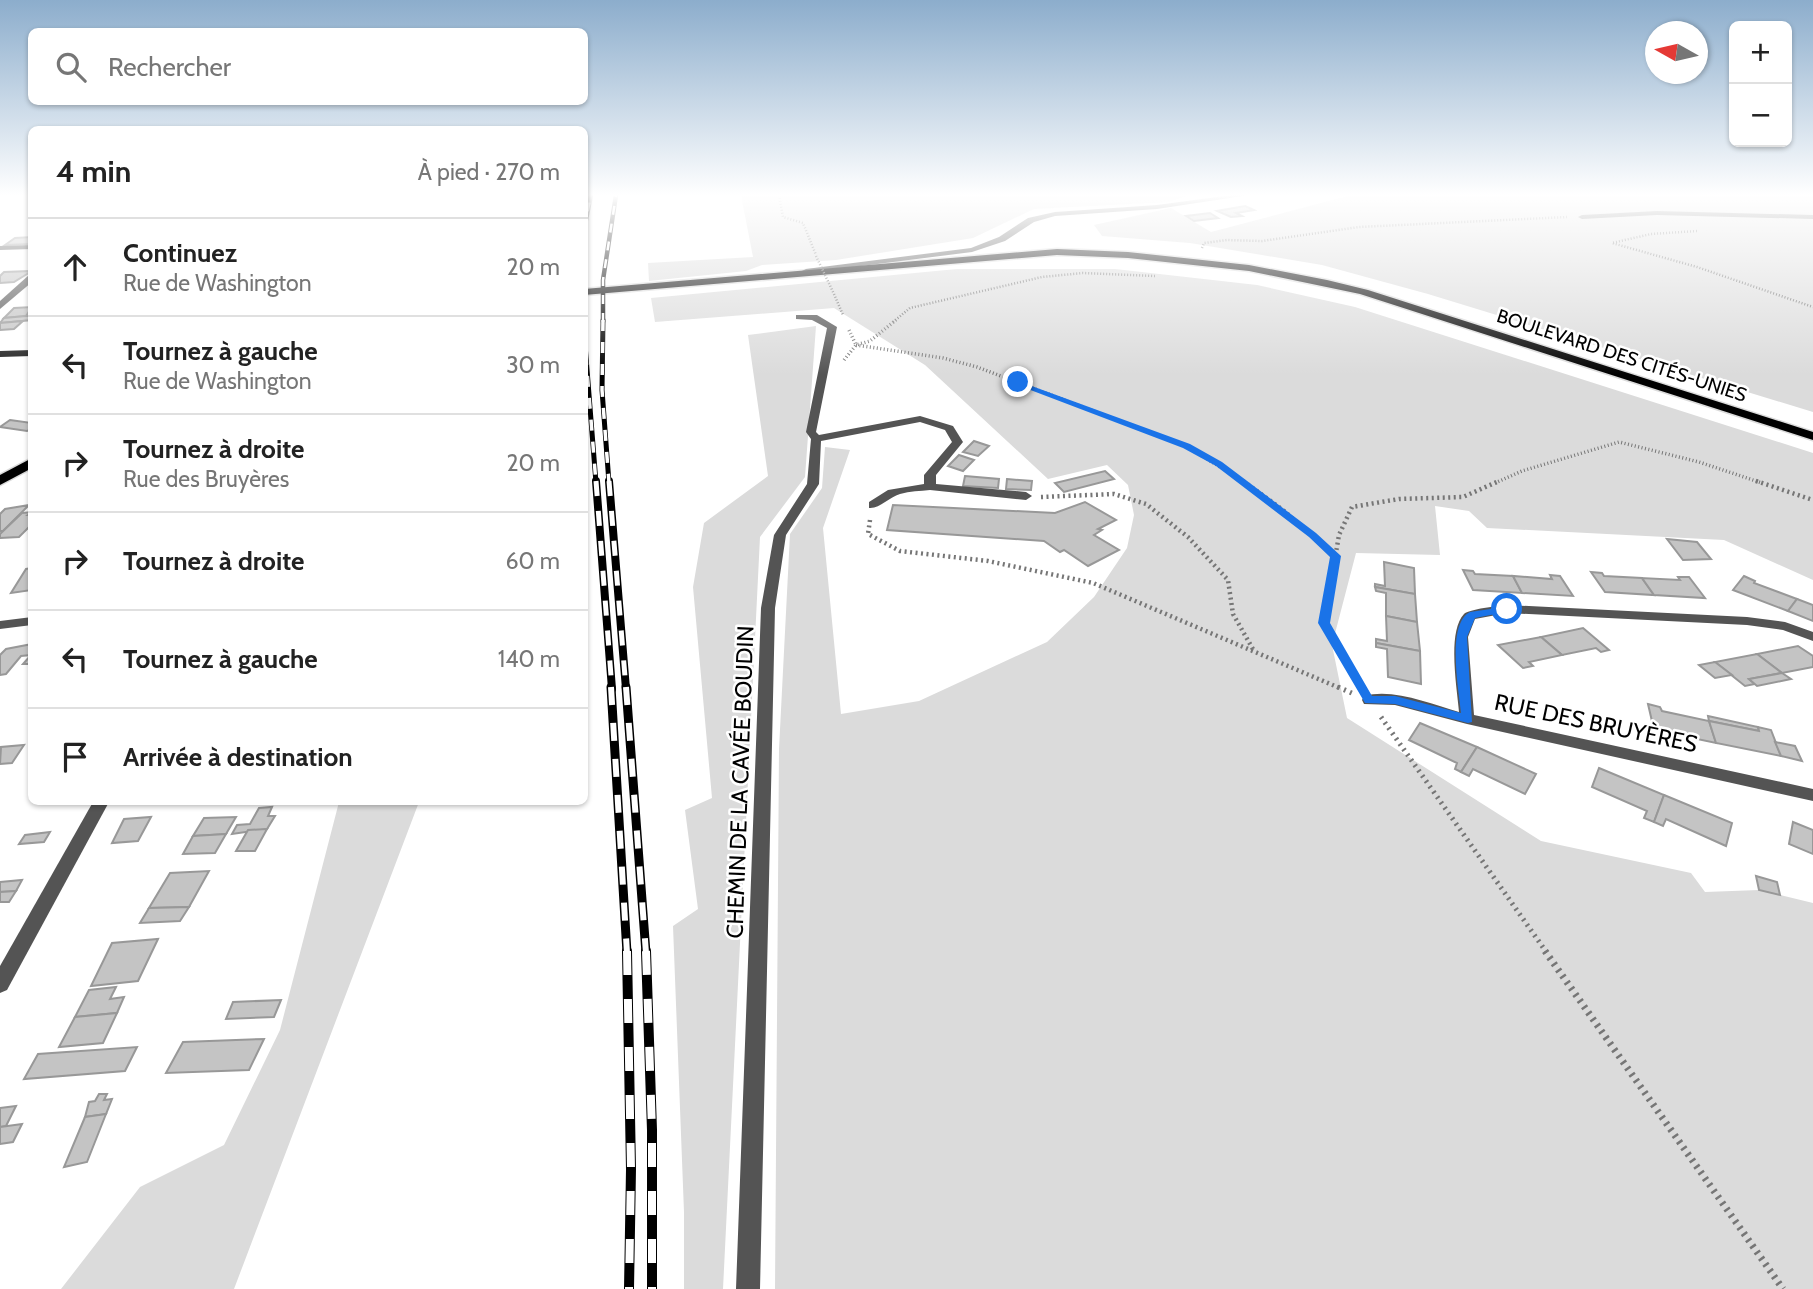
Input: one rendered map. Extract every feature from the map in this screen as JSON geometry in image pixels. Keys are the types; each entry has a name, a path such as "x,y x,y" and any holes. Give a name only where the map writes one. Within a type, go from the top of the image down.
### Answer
{"main road":[{"name":"BOULEVARD DES CITÉS-UNIES","path":"588,292 1018,255"},
{"name":"BOULEVARD DES CITÉS-UNIES","path":"1106,255 1197,261 1328,283 1813,436"},
{"name":"BOULEVARD DES CITÉS-UNIES","path":"588,299 937,267 1023,261 1099,260 1249,274 1420,312"},
{"path":"0,355 28,353"},
{"path":"0,468 28,451"},
{"path":"0,481 28,464"}],"street":[{"path":"784,274 932,255"},
{"path":"0,306 28,281"},
{"name":"CHEMIN DE LA CAVÉE BOUDIN","path":"748,1289 768,608 780,535 813,484 816,439 811,432 832,327 814,317 800,317"},
{"path":"816,439 920,419 949,428 958,442 930,475 930,487"},
{"path":"873,505 881,496 896,491 930,487 1027,496"},
{"path":"1468,719 1461,637 1470,615 1507,609 1747,621 1785,626 1813,636"},
{"path":"0,625 28,622"},
{"name":"RUE DES BRUYÈRES","path":"1369,700 1395,700 1468,719 1813,795"},
{"path":"0,984 99,805"}],"path":[{"path":"816,255 834,294"},
{"path":"1197,261 1199,255"},
{"path":"1655,255 1813,302"},
{"path":"1164,276 1083,273 1041,277 910,308 870,341 856,345 943,358 976,367 1186,446 1219,464 1252,488 1335,556"},
{"path":"1800,300 1813,307"},
{"path":"1783,1289 1369,700 1324,623 1339,535 1352,507 1399,499 1463,498 1522,471 1619,442 1699,462 1813,500"},
{"path":"1027,496 1114,494 1146,504 1188,537 1228,580 1233,614 1254,651"},
{"path":"873,505 868,534 900,551 988,561 1093,583 1369,700"}],"shaded area":[{"path":"866,255 762,265 746,271 649,281 648,263 753,257"},
{"path":"1263,255 1813,255 1813,412 1428,294 1322,265"},
{"path":"957,269 1115,269 1257,285 1355,307 1813,453 1813,580 1724,540 1487,528 1469,511 1435,506 1440,555 1356,553 1332,645 1347,718 1541,841 1691,873 1705,892 1759,890 1813,903 1813,1289 775,1289 779,749 790,534 822,488 825,447 850,450 823,528 841,714 919,701 1047,642 1094,597 1127,548 1134,515 1128,485 1107,465 1048,479 925,365 834,308 655,322 651,298"},
{"path":"816,326 805,477 760,537 723,1289 684,1289 684,1212 673,926 698,909 685,810 712,798 693,587 704,523 768,476 748,335"},
{"path":"338,805 418,805 234,1289 61,1289 140,1187 224,1145 280,1030"}],"building":[{"path":"28,271 28,273 14,282 0,283 0,276 4,272"},
{"path":"28,307 28,313 26,316 4,318 14,308"},
{"path":"28,316 28,320 0,323 4,318"},
{"path":"23,321 14,329 0,330 0,323"},
{"path":"10,420 28,422 27,431 0,427"},
{"path":"974,441 989,446 978,456 963,452"},
{"path":"959,455 974,460 963,471 948,466"},
{"path":"1105,471 1114,479 1064,492 1055,483"},
{"path":"965,476 999,479 998,488 963,486"},
{"path":"1007,479 1032,481 1031,490 1006,489"},
{"path":"1085,502 1116,520 1098,529 1102,530 1094,535 1119,550 1088,566 1044,541 887,530 893,505 1055,513"},
{"path":"28,505 0,531 0,514 5,509"},
{"path":"28,512 28,528 19,537 0,538 0,534 22,513"},
{"path":"1667,539 1697,542 1711,559 1683,560"},
{"path":"1384,562 1414,568 1415,594 1375,587 1375,584 1385,586"},
{"path":"26,569 28,591 11,593"},
{"path":"1463,570 1473,571 1475,574 1513,576 1522,593 1473,590"},
{"path":"1591,572 1602,573 1604,576 1642,578 1654,595 1605,592"},
{"path":"1550,575 1560,576 1573,596 1522,593 1513,576 1552,579"},
{"path":"1744,576 1755,581 1754,583 1797,599 1788,611 1733,590"},
{"path":"1678,577 1689,577 1705,598 1654,595 1642,578 1680,580"},
{"path":"1375,587 1415,594 1417,622 1386,616 1386,593 1376,591"},
{"path":"1797,599 1813,605 1813,621 1788,611"},
{"path":"1386,616 1417,622 1420,651 1376,643 1376,639 1387,641"},
{"path":"1583,628 1609,650 1601,652 1596,648 1562,655 1541,637"},
{"path":"1541,637 1562,655 1529,662 1533,666 1523,668 1498,645"},
{"path":"1376,643 1420,651 1421,684 1388,677 1387,649 1376,647"},
{"path":"28,645 28,655 21,656 6,674 0,675 0,655 6,649"},
{"path":"1798,646 1813,656 1813,667 1782,673 1757,654"},
{"path":"1757,654 1782,673 1749,679 1755,684 1745,686 1715,662"},
{"path":"1715,662 1732,675 1715,678 1699,665"},
{"path":"1782,673 1791,679 1757,686 1749,679"},
{"path":"1648,704 1660,707 1662,711 1709,721 1716,743 1654,730"},
{"path":"1708,716 1758,727 1759,731 1709,721"},
{"path":"1709,721 1759,731 1758,727 1771,730 1781,756 1716,743"},
{"path":"1420,723 1477,747 1461,772 1455,769 1457,763 1409,740"},
{"path":"1775,742 1795,746 1802,761 1781,756"},
{"path":"24,745 12,763 0,764 1,747"},
{"path":"1477,747 1536,774 1525,794 1473,769 1469,776 1461,772"},
{"path":"1599,768 1664,795 1654,822 1644,818 1647,811 1592,787"},
{"path":"1664,795 1732,823 1726,846 1666,819 1663,826 1654,822"},
{"path":"272,807 268,816 275,816 267,829 232,834 237,825 250,824 259,808"},
{"path":"151,817 138,841 112,843 124,819"},
{"path":"236,817 226,834 193,836 204,818"},
{"path":"1793,822 1813,830 1813,854 1789,844"},
{"path":"267,829 255,851 236,851 248,830"},
{"path":"50,832 44,842 19,844 25,835"},
{"path":"226,834 215,853 183,854 193,836"},
{"path":"209,871 189,907 149,908 170,873"},
{"path":"1756,876 1777,882 1780,895 1759,890"},
{"path":"22,880 16,891 0,892 0,882"},
{"path":"16,891 9,902 0,902 0,892"},
{"path":"189,907 180,921 140,923 149,908"},
{"path":"158,939 138,981 91,986 112,943"},
{"path":"116,987 110,999 124,997 117,1013 75,1017 89,990"},
{"path":"281,1000 274,1017 226,1019 233,1002"},
{"path":"117,1013 103,1043 59,1047 75,1017"},
{"path":"264,1039 249,1070 166,1073 183,1042"},
{"path":"137,1047 125,1071 24,1079 38,1054"},
{"path":"99,1094 107,1094 104,1100 112,1099 106,1114 85,1117 89,1102 95,1101"},
{"path":"16,1106 6,1126 0,1127 0,1108"},
{"path":"106,1114 87,1162 64,1167 85,1117"},
{"path":"22,1124 13,1142 0,1144 0,1127"}],"railway":[{"path":"603,320 603,280 607,255"},
{"path":"603,320 602,390 609,483"},
{"path":"588,382 596,483"},
{"path":"596,481 612,689"},
{"path":"609,481 626,689"},
{"path":"611,687 627,953"},
{"path":"626,687 646,953"},
{"path":"627,951 631,1169 629,1289"},
{"path":"646,951 652,1130 652,1289"}],"route":[{"path":"1018,382 1186,446 1219,464 1312,535 1335,556 1324,623 1369,700 1395,700 1468,719 1461,637 1470,615 1507,609"}]}
